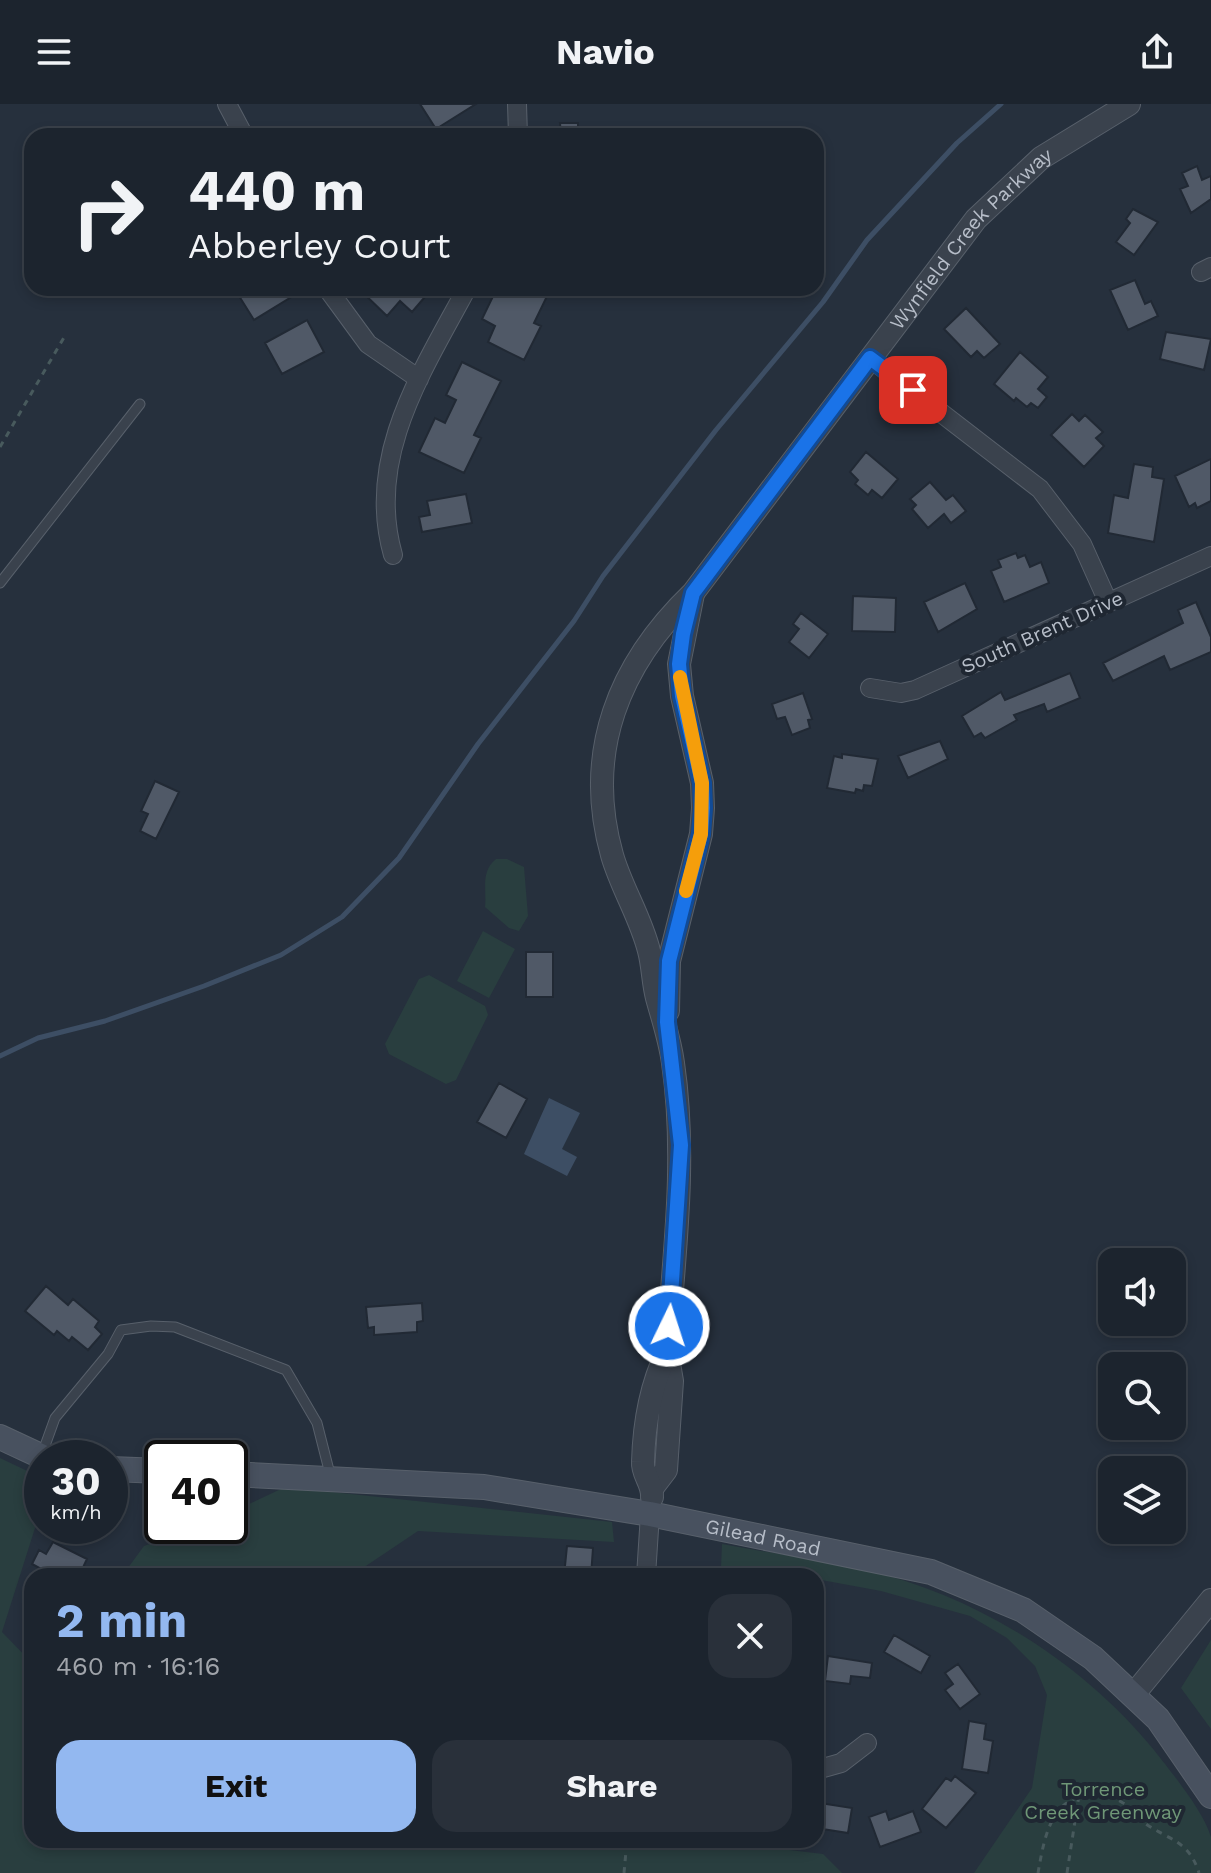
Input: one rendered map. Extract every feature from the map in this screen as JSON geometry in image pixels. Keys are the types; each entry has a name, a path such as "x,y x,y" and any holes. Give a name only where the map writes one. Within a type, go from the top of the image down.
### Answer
{"main road":[{"path":"0,1437 24,1448"},
{"name":"Gilead Road","path":"248,1475 484,1487 650,1514 890,1561 977,1589 1023,1610 1066,1638 1134,1694 1183,1751 1211,1796"}],"street":[{"path":"227,104 240,128"},
{"path":"517,104 518,128"},
{"name":"Wynfield Creek Parkway","path":"667,1022 658,1000 649,949 612,856 602,812 601,776 607,733 619,692 666,619 693,593 976,219 1041,158 1129,104"},
{"path":"333,296 368,344 419,379"},
{"path":"393,555 385,527 387,463 398,423 463,296"},
{"path":"870,358 1040,489 1082,544 1108,602"},
{"name":"South Brent Drive","path":"870,688 901,693 915,690 1211,556"},
{"name":"Wynfield Creek Parkway","path":"647,1568 653,1487 666,1470 672,1381 667,1352 681,1145 667,1022 669,961 701,834 703,808 702,783 682,696 679,664 693,593"},
{"path":"1134,1694 1211,1600"},
{"path":"824,1768 841,1763 867,1743"}],"lane":[{"path":"0,583 140,404"},
{"path":"48,1440 55,1418 108,1354 121,1330 175,1327 286,1370 317,1423 331,1478"}],"path":[{"path":"0,447 66,334"},
{"path":"1038,1873 1048,1828 1068,1800 1079,1795 1111,1797 1127,1804 1150,1826 1190,1850 1199,1873"},
{"path":"1067,1873 1079,1795"},
{"path":"624,1873 626,1848"}],"green space":[{"path":"496,859 507,859 524,867 528,916 519,931 509,928 485,907 486,875"},
{"path":"483,931 515,949 489,998 457,981"},
{"path":"429,975 485,1006 488,1015 456,1080 446,1084 389,1054 385,1044 419,979"},
{"path":"0,1458 24,1469 24,1544 30,1544 2,1632 24,1655 24,1848 772,1848 823,1854 842,1873 0,1873"},
{"path":"285,1487 612,1522 614,1542 418,1531 363,1568 128,1568 144,1546 248,1544 248,1504"},
{"name":"Torrence Creek Greenway","path":"722,1544 865,1570 947,1596 1024,1637 1061,1661 1094,1689 1126,1718 1154,1750 1207,1826 1211,1837 1211,1873 974,1873 1032,1788 1047,1695 1035,1666 1007,1638 970,1616 881,1591 824,1580 824,1568 721,1568"},
{"name":"Torrence Creek Greenway","path":"1211,1640 1211,1729 1181,1688"}],"water":[{"path":"549,1098 580,1113 562,1149 577,1157 567,1176 524,1154"}],"building":[{"path":"420,104 476,104 438,128"},
{"path":"560,123 578,123 578,128 560,128"},
{"path":"1197,166 1202,180 1211,176 1211,199 1191,213 1180,189 1188,186 1182,173"},
{"path":"1133,209 1158,222 1134,255 1116,242 1130,223 1126,219"},
{"path":"1135,280 1145,304 1151,301 1158,316 1128,330 1110,290"},
{"path":"239,296 293,296 254,320"},
{"path":"366,296 424,298 412,312 400,301 387,316"},
{"path":"493,296 547,296 534,323 541,326 524,360 488,342 495,326 482,319"},
{"path":"966,308 1000,344 984,358 977,351 971,357 944,329"},
{"path":"307,320 324,352 282,374 265,343"},
{"path":"1166,332 1211,339 1204,370 1160,359"},
{"path":"1020,352 1048,377 1038,389 1047,397 1038,408 1031,403 1027,407 1016,398 1014,401 994,384"},
{"path":"462,362 501,381 474,435 481,438 464,473 419,452 435,418 445,423 456,400 446,395"},
{"path":"1072,414 1079,421 1085,415 1103,432 1096,438 1104,446 1084,467 1051,435"},
{"path":"866,452 898,479 882,498 872,490 868,495 855,484 858,480 850,472"},
{"path":"1211,459 1211,501 1197,508 1195,503 1189,507 1175,476"},
{"path":"1134,464 1153,467 1152,477 1164,479 1154,542 1108,533 1114,495 1128,498"},
{"path":"930,482 946,500 953,495 966,511 951,523 944,514 928,528 912,509 916,505 910,499"},
{"path":"466,494 472,523 422,532 419,517 430,515 427,501"},
{"path":"1016,553 1018,558 1025,555 1030,567 1041,562 1049,583 1004,602 991,571 1001,567 998,560"},
{"path":"965,583 977,609 938,632 924,602"},
{"path":"853,596 896,598 895,632 852,631"},
{"path":"1196,602 1211,637 1211,652 1170,670 1164,656 1113,681 1103,663 1183,623 1178,610"},
{"path":"801,613 828,634 809,658 789,642 799,629 793,624"},
{"path":"1070,673 1080,698 1047,712 1044,704 1014,715 1017,720 985,738 981,733 974,737 962,716 1001,692 1005,700"},
{"path":"803,693 812,719 808,720 810,728 792,735 785,717 777,719 772,704"},
{"path":"940,741 948,759 908,778 898,756"},
{"path":"842,754 878,759 872,786 864,785 863,791 856,789 855,793 827,788 834,756 842,758"},
{"path":"155,781 179,792 156,839 140,831 148,814 141,811"},
{"path":"526,952 553,952 553,997 526,997"},
{"path":"499,1083 527,1099 506,1138 477,1122"},
{"path":"46,1286 68,1305 73,1299 99,1321 95,1327 102,1334 88,1350 72,1337 69,1341 57,1331 54,1335 25,1311"},
{"path":"422,1303 423,1321 417,1322 417,1332 374,1335 374,1327 368,1328 366,1307"},
{"path":"52,1544 57,1544 87,1559 83,1568 39,1568 32,1564 39,1550 46,1554"},
{"path":"567,1546 593,1548 592,1568 565,1568"},
{"path":"894,1635 930,1656 921,1673 884,1652"},
{"path":"828,1656 872,1663 870,1678 851,1676 850,1684 825,1681"},
{"path":"958,1664 980,1694 960,1709 945,1690 953,1684 945,1673"},
{"path":"969,1721 986,1724 984,1739 993,1741 988,1773 962,1769"},
{"path":"955,1776 976,1793 946,1828 922,1809 946,1778 951,1781"},
{"path":"824,1804 852,1808 848,1833 824,1829"},
{"path":"886,1811 889,1820 913,1811 921,1832 880,1847 869,1817"}],"waterway":[{"path":"0,1056 38,1038 105,1021 281,955 342,917 399,858 478,744 574,621 603,576 716,430 823,302 867,240 957,143 1001,104"}],"slow traffic":[{"path":"680,677 702,783 703,808 701,834 686,891"}],"route":[{"path":"669,1326 681,1145 667,1022 669,961 701,834 703,808 702,783 682,696 679,664 693,593 870,358 913,390"}]}
